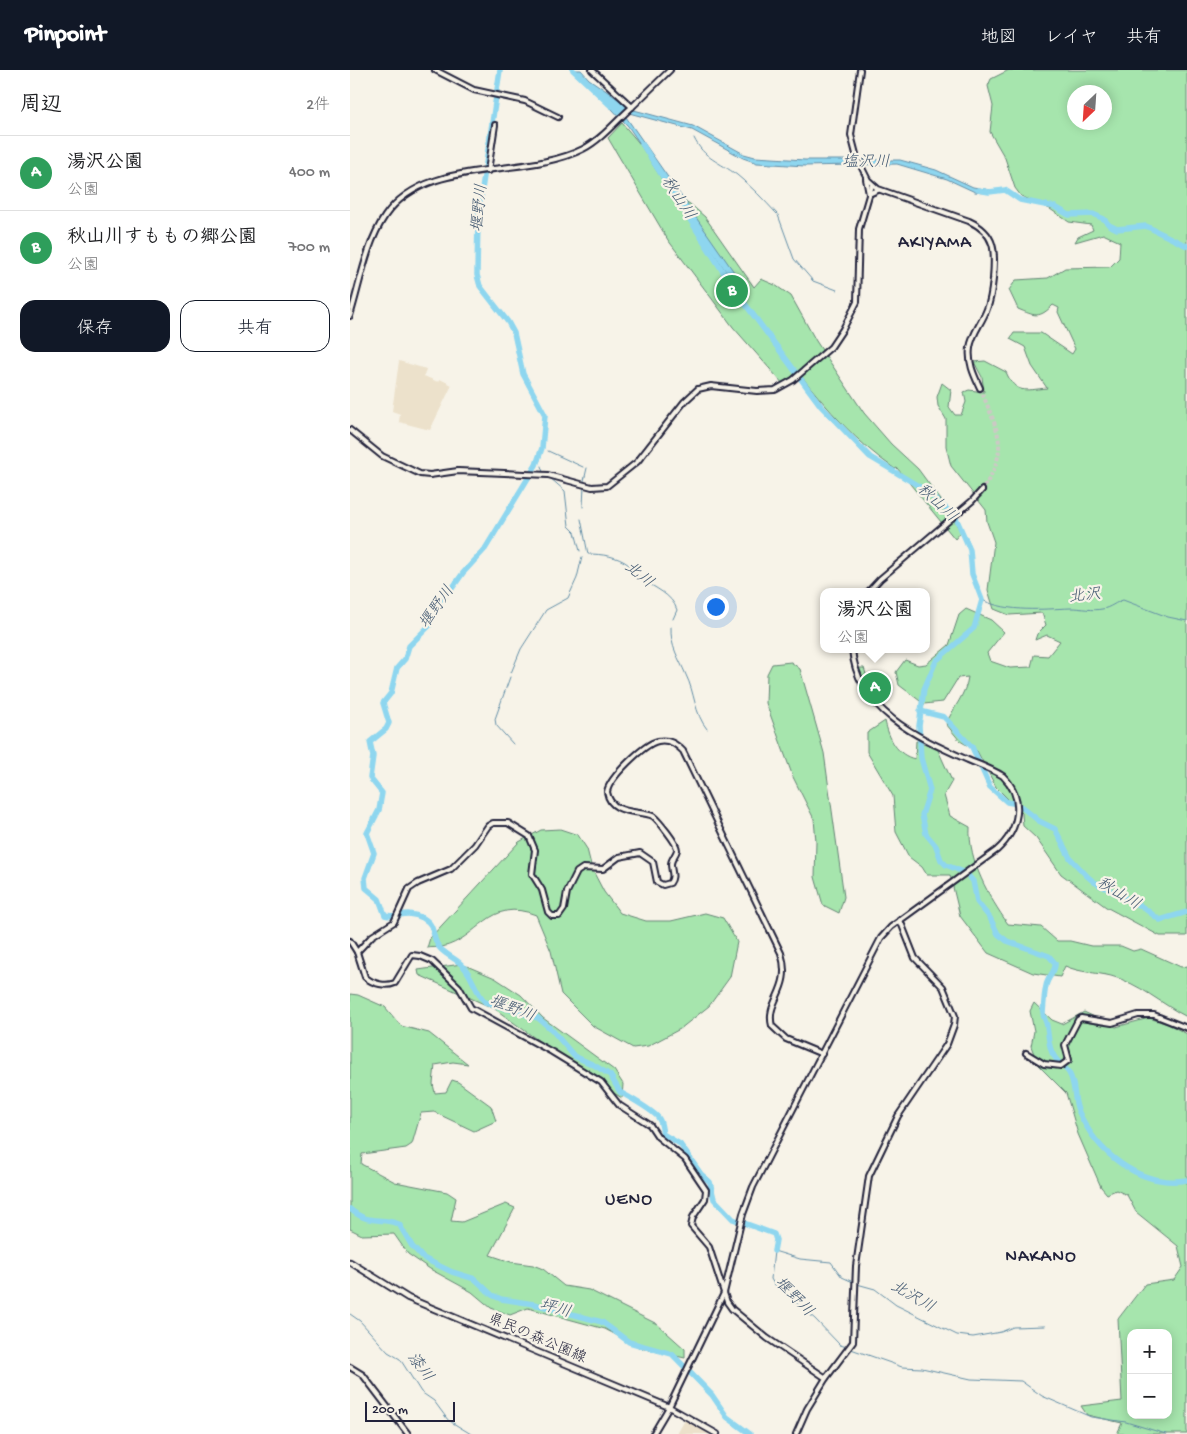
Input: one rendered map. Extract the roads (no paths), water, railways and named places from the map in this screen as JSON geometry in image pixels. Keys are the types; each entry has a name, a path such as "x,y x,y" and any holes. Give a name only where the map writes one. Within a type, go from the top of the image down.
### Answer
{"main road":[{"name":"県民の森公園線","path":"350,1262 421,1304 669,1407 717,1434"}],"street":[{"path":"435,70 474,90 525,101 558,117"},
{"path":"592,70 632,107"},
{"path":"350,316 377,230 397,202 408,193 430,182 548,160 582,150 603,135 670,70"},
{"path":"860,70 851,135 858,160 872,185 977,225 991,241 995,258 990,300 973,335 970,348 971,366 980,388"},
{"path":"488,171 496,125"},
{"path":"864,173 869,194"},
{"path":"350,430 382,456 420,474 430,475 458,471 533,474 563,478 592,487 607,486 637,462 684,402 698,389 712,386 767,391 783,387 831,347 848,321 857,302 858,229 872,185"},
{"path":"869,194 876,190 885,191"},
{"path":"872,588 962,510 982,490"},
{"path":"654,1434 682,1381 724,1293 742,1218 754,1186 881,938 900,920 979,863 1007,839 1015,825 1018,810 1017,797 1010,782 986,767 966,759 897,723 877,706 860,680 852,653"},
{"path":"357,952 372,936 387,928 396,918 409,889 418,883 451,869 475,845 488,826 498,822 521,830 532,840 536,856 532,874 542,890 548,912 552,916 559,916 563,912 567,892 580,870 586,868 603,869 622,856 640,853 647,856 654,864 657,882 663,885 670,883 673,876 671,863 677,850 674,839 663,830 653,816 623,810 612,803 607,792 616,776 640,753 658,742 671,742 682,751 691,767 781,953 785,978 771,1011 772,1026 786,1039 822,1054"},
{"path":"796,1434 807,1409 826,1378 853,1342 855,1283 869,1176 898,1116 947,1044 955,1016 943,987 915,958 900,920"},
{"path":"350,941 357,952 365,977 373,982 387,985 398,979 412,955 432,961 459,987 470,1008 552,1052 601,1082 619,1105 650,1125 658,1138 685,1159 704,1185 706,1199 693,1217 691,1226 709,1247 727,1302 743,1320 826,1378"},
{"path":"1026,1053 1044,1064 1061,1066 1069,1058 1065,1045 1078,1020 1081,1018 1112,1023 1138,1015 1154,1014 1187,1028"},
{"path":"350,1367 363,1375 408,1434"}],"water":[{"path":"575,70 581,70 589,79 634,110 693,126 744,154 755,157 805,160 900,160 936,170 973,187 991,190 983,193 975,192 947,179 897,164 805,166 757,163 743,158 692,130 629,113 626,117 741,282 735,285 628,126"}],"waterway":[{"name":"堰野川","path":"500,70 478,216 477,275 480,286 508,322 514,333 523,374 545,415 542,448 536,465 485,549 463,573 451,590 440,600 429,626 409,646 405,659 397,668 391,693 383,703 389,723 386,729 370,742 373,756 370,778 382,793 379,810 367,833 374,853 365,878 366,888 379,899 385,915 411,914 427,921 432,928 439,947 463,966 485,1002 538,1018 552,1030 574,1056 610,1075 620,1092 657,1116 661,1122 663,1134 680,1144 701,1174 710,1182 714,1199 733,1219 774,1234 776,1240 774,1251"},
{"name":"秋山川","path":"573,70 611,106"},
{"path":"694,138 708,156 742,180 777,214"},
{"name":"秋山川","path":"642,144 734,289 821,406 870,457 922,488 957,520 970,550 972,574 982,600 974,628 936,661 924,689 919,726 921,758 930,790 922,815 926,834 936,846 941,860 946,865 966,873 973,881 977,902 990,918 998,934 1007,941 1049,956 1055,963 1044,996 1043,1013 1050,1046 1052,1053 1071,1077 1078,1110 1096,1140 1121,1164 1136,1172 1152,1178 1169,1181 1187,1180"},
{"name":"塩沢川","path":"978,190 989,192 1005,190 1020,200 1055,207 1069,215 1093,214 1104,219 1109,225 1117,229 1146,226 1187,246"},
{"path":"778,215 794,259 813,281 837,290"},
{"name":"北川","path":"548,451 583,467"},
{"path":"541,466 543,472"},
{"name":"北川","path":"584,481 587,468"},
{"path":"549,477 565,491 569,526 575,532 580,551"},
{"name":"北川","path":"583,507 584,486"},
{"name":"北川","path":"581,519 588,554 604,555 629,565 640,578 662,592 675,604 677,610 673,619"},
{"path":"511,673 521,649 546,610 568,598 577,578 582,557"},
{"name":"北沢","path":"982,600 1015,609 1071,608 1094,610 1105,608 1123,600 1168,617 1187,621"},
{"name":"北川","path":"671,627 673,646 689,682 697,710 707,729"},
{"path":"510,677 495,719 496,725 513,744"},
{"name":"秋山川","path":"920,711 944,717 972,747 990,787 1007,802 1018,804 1039,821 1055,829 1070,858 1094,882 1141,906 1160,920 1187,912"},
{"name":"坪川","path":"350,1209 369,1219 399,1224 412,1246 423,1258 452,1272 475,1279 492,1295 501,1299 534,1304 602,1322 629,1342 672,1354 712,1395 727,1417 750,1434"},
{"name":"堰野川","path":"847,1347 840,1345 815,1319 774,1284 771,1279 774,1251 800,1259 831,1262 842,1277 853,1282"},
{"name":"北沢川","path":"857,1284 875,1289 896,1305 957,1335 973,1337 1001,1332 1013,1327 1045,1326"},
{"name":"漆川","path":"350,1314 360,1321 388,1352 400,1359 421,1392 434,1401 448,1420 471,1434"},
{"name":"堰野川","path":"851,1349 902,1367 922,1368 971,1379 1021,1381 1042,1396 1091,1417 1126,1422 1166,1434"}],"tunnel":[{"path":"980,388 999,440 996,463 982,490"}],"place":[{"name":"秋山川すももの郷公園","path":"732,291"},
{"name":"湯沢公園","path":"875,688"}],"district":[{"name":"AKIYAMA","path":"935,243"},
{"name":"UENO","path":"629,1200"},
{"name":"NAKANO","path":"1041,1257"}]}
